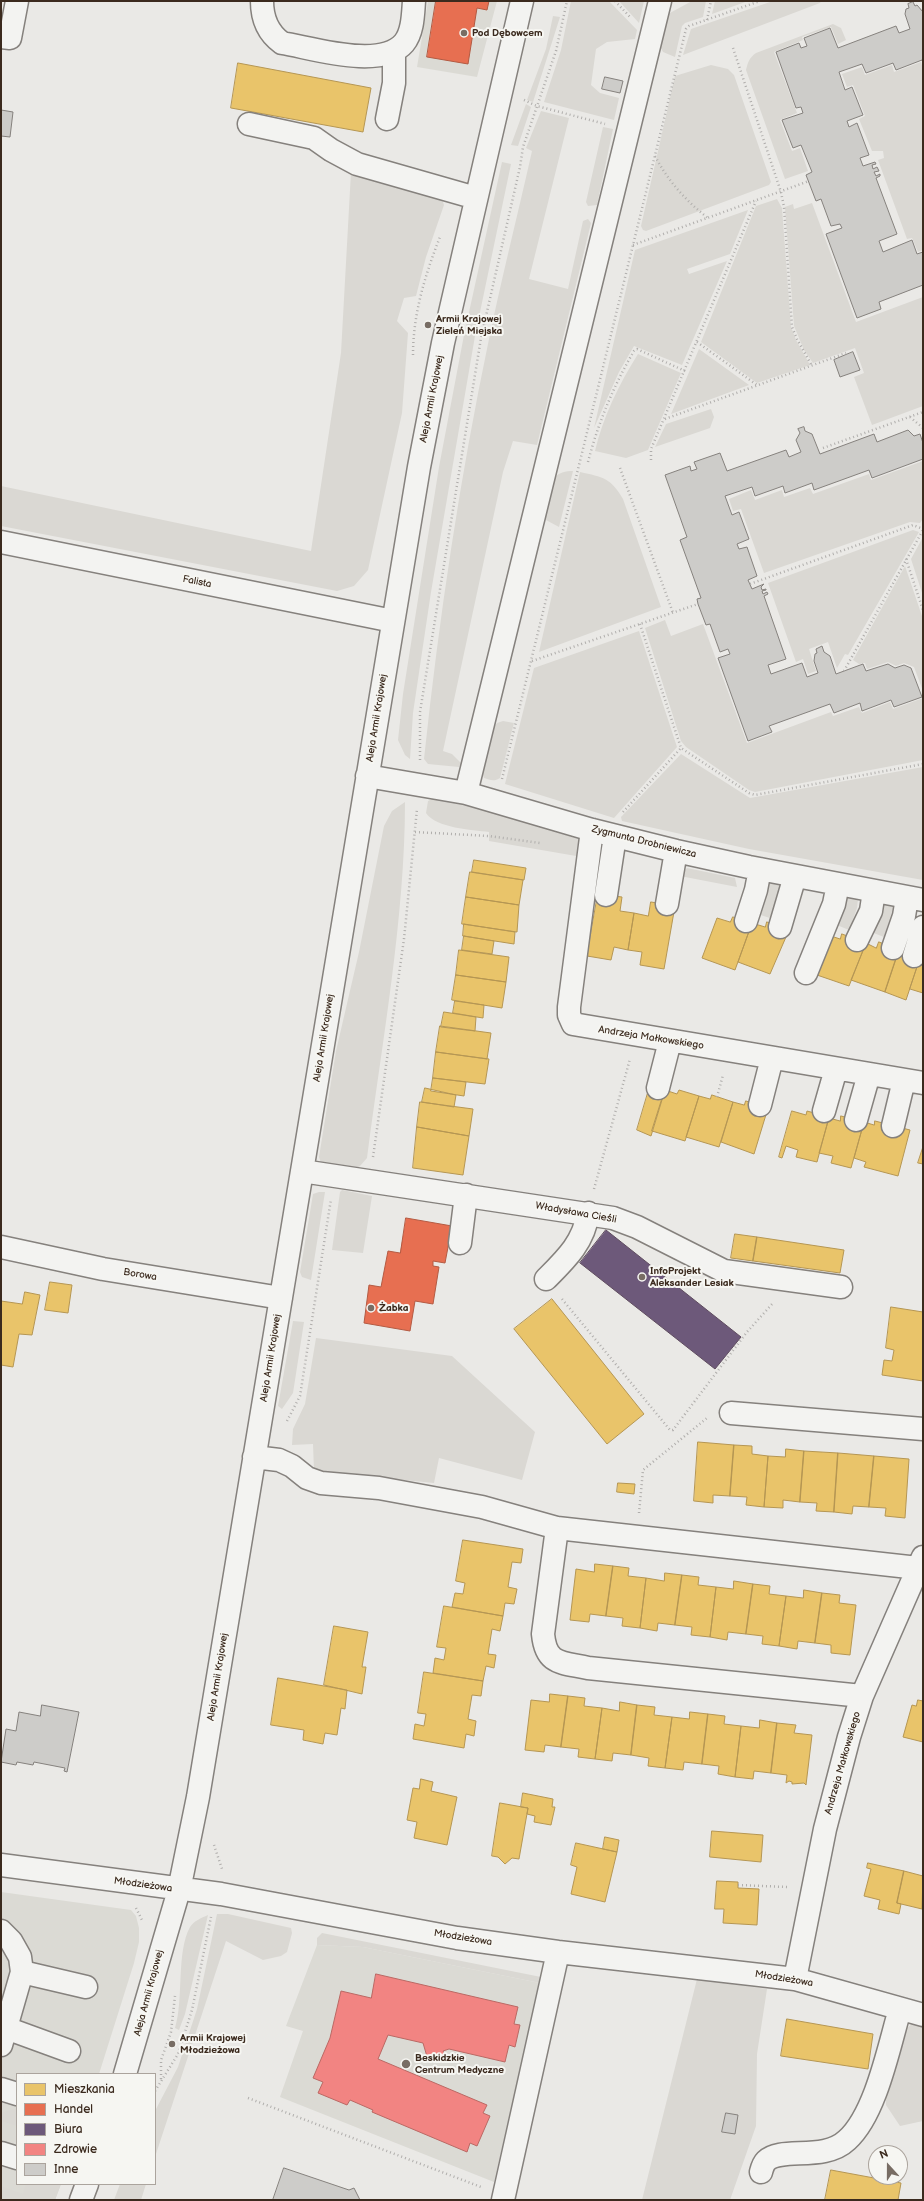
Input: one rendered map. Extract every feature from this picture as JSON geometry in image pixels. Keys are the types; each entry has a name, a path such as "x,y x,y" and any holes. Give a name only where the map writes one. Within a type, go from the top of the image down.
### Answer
{"street":[{"path":"1,37 10,38 17,1"},
{"path":"262,1 265,23 272,36 282,43 364,57 379,56 394,52 405,42 412,22 414,1"},
{"name":"Aleja Armii Krajowej","path":"125,2073 179,1890 198,1797 420,460 476,198 522,1"},
{"path":"466,792 660,1"},
{"path":"387,119 394,83 394,52"},
{"path":"249,124 314,138 331,150 357,164 476,198"},
{"name":"Falista","path":"1,542 393,621"},
{"name":"Zygmunta Drobniewicza","path":"368,776 466,792 592,830 617,827 676,851 915,899"},
{"path":"606,895 617,827"},
{"name":"Andrzeja Małkowskiego","path":"592,830 569,1015 574,1024 670,1042 913,1081"},
{"path":"666,904 676,851"},
{"path":"746,921 756,890 760,869"},
{"path":"780,927 795,876"},
{"path":"806,973 834,904 838,884"},
{"path":"857,940 871,911 874,891"},
{"path":"893,948 904,916 915,899"},
{"path":"914,956 923,927"},
{"path":"658,1088 670,1042"},
{"path":"760,1105 772,1058"},
{"path":"824,1111 836,1069"},
{"path":"856,1120 869,1074"},
{"path":"893,1126 913,1081"},
{"name":"Władysława Cieśli","path":"302,1171 613,1218 637,1227 724,1272 841,1287"},
{"path":"460,1243 466,1195"},
{"path":"546,1279 572,1252 587,1225 588,1214"},
{"name":"Borowa","path":"1,1247 103,1269 281,1298"},
{"path":"732,1413 923,1429"},
{"path":"254,1457 279,1460 292,1466 307,1478 321,1483 379,1488 482,1507 557,1528 636,1537 921,1562"},
{"path":"557,1528 543,1634 544,1646 549,1657 556,1662 588,1668 862,1696"},
{"name":"Andrzeja Małkowskiego","path":"795,1979 816,1827 837,1779 862,1696 921,1562"},
{"name":"Młodzieżowa","path":"1,1865 179,1890 221,1894 457,1938 558,1952 795,1979 923,2015"},
{"path":"1,1931 11,1941 20,1957 22,1972 4,2036 69,2051"},
{"path":"504,2198 558,1952"},
{"path":"22,1972 86,1987"},
{"path":"761,2172 766,2161 775,2155 827,2152 846,2141 862,2120 876,2088 900,2009"},
{"path":"1,2089 16,2094"},
{"path":"1,2153 16,2158"},
{"path":"81,2200 87,2185"}],"path":[{"path":"420,765 420,712 458,469 481,338 522,156 522,147 556,51 567,1"},
{"path":"707,20 711,1"},
{"path":"500,787 686,29 689,26 760,1"},
{"path":"733,48 781,192 784,207 792,327 812,366"},
{"path":"523,100 537,106 628,130"},
{"path":"655,156 662,170 678,191 708,218"},
{"path":"633,246 809,181"},
{"path":"651,460 651,449 756,201"},
{"path":"697,342 757,386"},
{"path":"588,462 595,434 623,371 634,351 637,349 685,371"},
{"path":"664,419 846,353"},
{"path":"823,448 923,412"},
{"path":"910,417 923,428"},
{"path":"620,468 672,613"},
{"path":"750,584 913,525 923,530 844,671"},
{"path":"906,559 923,610"},
{"path":"531,661 698,604"},
{"path":"640,624 681,748 749,793 755,795 923,764"},
{"path":"617,827 681,748"},
{"path":"373,1159 402,961 417,804"},
{"path":"415,832 489,836 543,843"},
{"path":"588,1214 597,1175 632,1050 639,1036"},
{"path":"717,1097 724,1068"},
{"path":"285,1426 300,1396 332,1193"},
{"path":"546,1279 670,1430 673,1430 747,1332 786,1290 788,1280"},
{"path":"636,1537 643,1470 715,1411 732,1413"},
{"path":"738,1885 794,1888"},
{"path":"130,1904 136,1908 144,1925"},
{"path":"156,2089 160,2080 178,2054 192,2010 212,1914"},
{"path":"160,2080 161,2060 171,2032 175,1994"},
{"path":"248,2098 504,2198"}],"shaded area":[{"path":"428,1 497,1 477,77 417,67"},
{"path":"571,1 609,1 637,30 635,39 607,42 596,49 591,85 600,93 619,98 614,120 544,102 561,50"},
{"path":"619,1 644,1 639,23"},
{"path":"692,1 706,1 703,17 685,23 682,26 675,57 663,52 659,45 660,26 668,14"},
{"path":"715,1 748,1 712,14"},
{"path":"773,1 821,1 820,3 683,55 691,29"},
{"path":"553,16 560,17 533,102 527,100 546,49"},
{"path":"833,24 841,28 846,40 838,44 831,27 802,37 803,40 774,52 797,113 780,120 792,151 800,148 808,171 785,179 746,70 747,65 750,58 756,53"},
{"path":"921,62 923,69 923,250 918,252 912,238 907,239 878,160 884,158 883,151 872,151 859,119 865,116 853,85 847,87 842,74 862,67 865,75 892,65 894,72"},
{"path":"711,65 728,69 734,75 771,182 769,185 646,231 643,230 641,226 675,76"},
{"path":"526,104 531,107 518,146 511,145"},
{"path":"541,111 569,118 529,279 568,289 583,221 588,219 591,223 537,445 513,441 503,472 443,751 452,754 461,763 459,767 428,764 424,759 436,653 460,495 478,391 499,292 532,151 526,148"},
{"path":"603,127 613,129 597,205 588,206 586,202"},
{"path":"502,162 511,164 475,336 431,592 413,713 410,759 405,755 398,740 403,694 439,467 464,335"},
{"path":"351,172 442,199 444,205 426,257 416,296 404,298 397,321 408,333 402,413 368,570 354,586 337,591 1,526 1,486 311,551 341,353"},
{"path":"777,199 782,208 791,327 796,340 810,365 757,383 701,342 756,206"},
{"path":"812,203 856,322 923,297 923,406 872,425 854,377 864,373 855,348 813,363 804,350 794,326 785,207 793,204 794,209"},
{"path":"748,210 730,254 687,269 689,274 727,261 682,365 634,346 619,372 594,428 635,250"},
{"path":"699,349 749,385 671,414"},
{"path":"638,354 681,373 648,450 626,458 595,451 602,426 612,401"},
{"path":"711,409 714,417 710,428 655,447 666,424"},
{"path":"923,461 923,519 920,523 910,522 764,573 741,509 733,511 729,499 751,490 755,500 782,490 784,497 810,488 813,494 869,474 871,480"},
{"path":"573,471 559,527 546,520 546,506 549,493 554,479 560,473"},
{"path":"580,472 601,477 619,492 623,499 661,607 539,652"},
{"path":"913,530 919,532 848,655 845,654 837,668 828,642 809,649 816,671 808,674 803,659 796,662 768,583"},
{"path":"923,537 923,596 911,559"},
{"path":"905,566 923,619 923,691 914,667 904,663 896,666 888,662 867,669 865,663 859,664 853,660"},
{"path":"665,620 671,636 703,624 747,743 831,712 833,716 859,707 862,713 890,702 893,709 923,698 923,760 755,792 749,790 686,747 681,741 645,628"},
{"path":"639,631 677,747 614,818 505,784 534,668"},
{"path":"503,721 514,723 500,778 490,780 484,778 482,773 493,728 497,723"},
{"path":"681,754 750,798 923,767 923,880 749,849 622,821 621,817"},
{"path":"434,798 464,801 584,841 582,857 489,841 489,832 464,829 438,822 426,813 428,801"},
{"path":"405,802 404,846 397,935 367,1158 360,1166 351,1172 321,1163 319,1157 336,1051 359,952 384,826 392,811"},
{"path":"687,868 735,878 737,887 680,876"},
{"path":"764,882 781,885 770,918 754,913"},
{"path":"841,896 858,899 857,908 849,930 832,923"},
{"path":"880,903 894,905 884,937 871,932"},
{"path":"342,1190 372,1196 363,1253 332,1250 340,1192"},
{"path":"325,1192 311,1280 302,1277 300,1272 313,1194"},
{"path":"293,1321 304,1322 293,1393 282,1409 278,1406"},
{"path":"316,1338 452,1356 535,1432 522,1480 439,1458 434,1483 314,1471 313,1444 292,1445 293,1429 305,1404"},
{"path":"1,1892 131,1910 136,1916 139,1928 139,1942 134,1963 99,2073 16,2073 16,2185 61,2185 55,2200 1,2200"},
{"path":"217,1914 228,1914 291,1928 292,1933 287,1952 281,1956 263,1960 226,1941 156,2154 156,2109 178,2067 197,2009"},
{"path":"208,1915 185,2014 179,2030 175,2028 178,2016 181,1963 186,1938 190,1927 198,1920"},
{"path":"322,1933 541,1977 540,1983 363,1947 317,1945 317,1938"},
{"name":"Beskidzkie Centrum Medyczne","path":"317,1945 363,1947 540,1983 494,2182 280,2097 303,2031 286,2026"},
{"path":"697,1979 767,1989 757,2054 756,2126 730,2200 642,2200"},
{"path":"912,2024 923,2027 923,2121 900,2126 886,2105 886,2089 903,2031"},
{"path":"16,2108 16,2126 1,2121 1,2113"},
{"path":"26,2185 61,2185 55,2200 1,2200 3,2187 23,2194"},
{"path":"120,2185 146,2185 141,2200 114,2200"}],"building: Mieszkania":[{"path":"238,63 371,88 363,132 231,108"},
{"path":"474,860 526,868 524,880 472,872"},
{"path":"470,872 523,880 519,905 466,897"},
{"path":"598,894 622,897 620,911 634,913 628,950 614,947 611,960 587,956"},
{"path":"466,897 519,905 517,932 462,924"},
{"path":"651,902 675,906 664,969 640,965 642,952 628,950 634,913 648,916"},
{"path":"733,917 752,923 735,970 702,958 717,918 730,922"},
{"path":"767,922 789,930 770,974 738,962 752,923 765,927"},
{"path":"464,924 515,932 514,944 463,936"},
{"path":"842,934 866,943 849,986 814,974 828,935 840,939"},
{"path":"464,936 494,941 492,954 462,950"},
{"path":"879,942 899,950 885,992 851,980 866,943 876,948"},
{"path":"923,949 923,993 910,989"},
{"path":"459,950 509,957 506,982 456,975"},
{"path":"899,950 920,958 906,1000 885,992"},
{"path":"456,975 506,982 502,1008 452,1000"},
{"path":"455,1001 484,1005 483,1018 453,1013"},
{"path":"444,1012 476,1017 475,1031 441,1027"},
{"path":"440,1026 491,1033 487,1059 436,1052"},
{"path":"436,1052 489,1059 485,1084 433,1078"},
{"path":"433,1078 466,1082 464,1096 431,1091"},
{"path":"650,1086 665,1090 651,1136 637,1130"},
{"path":"425,1088 456,1095 454,1107 422,1102"},
{"path":"665,1090 677,1094 679,1090 699,1096 685,1141 652,1131"},
{"path":"712,1095 733,1102 719,1147 686,1137 699,1096 710,1099"},
{"path":"746,1101 768,1108 754,1154 721,1142 733,1102 744,1105"},
{"path":"420,1102 473,1109 469,1136 417,1127"},
{"path":"792,1111 806,1115 807,1111 829,1117 817,1162 796,1157 798,1150 786,1146 782,1158 779,1157"},
{"path":"841,1116 864,1122 851,1168 831,1163 833,1156 819,1153 829,1118 840,1121"},
{"path":"875,1121 910,1130 898,1176 864,1167 866,1162 854,1158 864,1122 874,1125"},
{"path":"417,1127 469,1136 463,1175 413,1168"},
{"path":"923,1147 923,1164 918,1163"},
{"path":"735,1234 757,1237 753,1261 731,1258"},
{"path":"757,1237 844,1250 840,1273 753,1261"},
{"path":"50,1282 72,1285 68,1313 45,1310"},
{"path":"25,1292 40,1295 32,1335 19,1334 13,1367 1,1365 1,1301 22,1304"},
{"path":"552,1299 644,1414 607,1444 514,1329"},
{"path":"891,1307 923,1312 923,1381 882,1375 884,1360 892,1361 894,1350 886,1348"},
{"path":"698,1442 734,1445 730,1496 713,1495 713,1503 694,1501"},
{"path":"734,1445 752,1446 752,1454 768,1456 764,1507 746,1505 747,1497 730,1496"},
{"path":"786,1449 804,1451 800,1502 783,1500 783,1508 764,1507 768,1456 785,1457"},
{"path":"804,1451 838,1453 834,1512 816,1511 817,1503 800,1502"},
{"path":"838,1453 874,1456 869,1507 853,1506 852,1514 834,1512"},
{"path":"874,1456 909,1459 905,1518 885,1516 886,1508 869,1507"},
{"path":"618,1483 635,1484 634,1494 617,1492"},
{"path":"463,1540 523,1549 521,1563 512,1562 508,1587 517,1589 514,1604 505,1603 503,1616 452,1607 455,1593 463,1594 465,1583 456,1581"},
{"path":"595,1564 613,1566 606,1616 590,1614 589,1622 570,1620 576,1569 594,1572"},
{"path":"613,1566 629,1568 628,1576 646,1578 640,1628 622,1626 623,1618 606,1616"},
{"path":"665,1573 682,1575 675,1625 658,1623 657,1631 640,1628 646,1578 664,1581"},
{"path":"682,1575 699,1577 698,1585 716,1587 710,1637 691,1635 692,1627 675,1625"},
{"path":"734,1581 753,1584 746,1634 728,1632 727,1640 710,1637 716,1587 733,1589"},
{"path":"753,1584 770,1586 769,1594 786,1596 779,1646 762,1644 763,1636 746,1634"},
{"path":"804,1590 822,1593 815,1643 798,1641 797,1649 779,1646 786,1596 803,1598"},
{"path":"822,1593 840,1595 839,1603 856,1605 850,1655 831,1653 831,1645 815,1643"},
{"path":"444,1606 503,1616 500,1631 492,1629 488,1654 496,1655 494,1668 486,1666 483,1681 433,1673 435,1658 444,1660 446,1648 437,1647"},
{"path":"334,1626 368,1632 362,1667 366,1667 362,1694 324,1685"},
{"path":"424,1672 483,1681 481,1696 472,1695 468,1719 476,1721 474,1736 466,1734 464,1748 413,1739 415,1724 424,1726 426,1714 418,1713"},
{"path":"278,1678 347,1690 345,1709 341,1708 337,1735 325,1733 323,1744 303,1740 304,1730 271,1725"},
{"path":"550,1694 568,1696 561,1747 545,1745 544,1752 525,1750 531,1700 549,1702"},
{"path":"568,1696 585,1698 584,1706 602,1708 595,1759 578,1757 579,1749 561,1747"},
{"path":"918,1700 923,1701 923,1742 903,1737 912,1705 916,1706"},
{"path":"620,1702 637,1705 631,1755 613,1753 612,1761 595,1759 602,1708 619,1711"},
{"path":"637,1705 655,1707 654,1715 672,1717 665,1768 648,1766 649,1758 631,1755"},
{"path":"690,1712 708,1714 702,1764 684,1762 683,1770 665,1768 672,1717 689,1719"},
{"path":"708,1714 725,1716 724,1724 741,1726 735,1777 718,1774 719,1766 702,1764"},
{"path":"760,1720 777,1723 771,1773 754,1771 753,1779 735,1777 741,1726 759,1728"},
{"path":"777,1723 796,1725 794,1733 812,1735 806,1785 804,1783 792,1784 792,1782 789,1781 786,1783 787,1775 771,1773"},
{"path":"421,1779 433,1782 431,1791 457,1797 447,1845 414,1838 417,1822 407,1820 413,1788 419,1789"},
{"path":"523,1793 553,1799 552,1807 555,1807 551,1825 534,1822 535,1816 527,1814 528,1808 521,1807"},
{"path":"500,1803 528,1808 519,1859 512,1858 505,1864 498,1857 492,1856"},
{"path":"712,1831 763,1835 761,1862 710,1857"},
{"path":"605,1837 619,1840 617,1852 603,1849"},
{"path":"576,1843 617,1852 605,1902 571,1894 577,1867 571,1865"},
{"path":"868,1863 904,1871 897,1903 901,1904 899,1914 878,1909 880,1900 864,1896 871,1869 867,1868"},
{"path":"904,1871 923,1876 922,1909 897,1903"},
{"path":"717,1881 738,1882 738,1888 759,1889 757,1925 723,1923 724,1909 715,1909"},
{"path":"787,2019 873,2034 868,2069 781,2056"},
{"path":"831,2170 868,2177 868,2185 901,2185 898,2200 825,2200"}],"building: Handel":[{"path":"436,1 489,1 487,10 477,8 468,64 427,57"},
{"path":"406,1218 452,1226 445,1263 433,1261 433,1266 439,1267 433,1304 415,1301 410,1331 364,1323 369,1285 381,1287 388,1251 400,1253"}],"building: Biura":[{"path":"606,1230 741,1337 715,1369 580,1263"}],"building: Zdrowie":[{"path":"376,1974 518,2007 514,2024 520,2025 515,2047 509,2045 505,2062 449,2049 443,2051 445,2055 428,2060 423,2043 388,2035 378,2059 487,2105 483,2113 490,2116 477,2146 470,2143 467,2152 372,2112 373,2110 350,2100 347,2105 318,2093 323,2082 313,2078 330,2038 341,1991 371,1998"}],"building: Inne":[{"path":"913,2 915,6 917,5 923,12 923,63 922,60 896,70 893,63 866,73 862,64 839,72 845,90 852,87 863,115 847,121 849,127 857,123 869,155 860,158 863,166 875,162 876,164 872,165 873,169 877,167 879,171 874,172 876,176 880,174 880,176 876,178 897,234 879,241 883,252 912,240 917,254 923,252 923,285 879,302 881,309 857,318 826,234 842,228 840,224 831,226 821,199 816,201 806,175 812,172 801,145 793,148 782,120 803,113 801,107 796,108 776,52 799,43 801,48 807,46 804,38 830,28 838,48 896,26 899,33 910,29 905,14 906,9 909,8 908,4"},
{"path":"605,77 623,81 620,93 602,89"},
{"path":"1,110 13,112 10,137 1,136"},
{"path":"853,352 860,370 840,377 834,360"},
{"path":"804,427 805,431 812,434 820,454 874,434 877,442 908,430 914,436 920,434 923,443 923,459 872,478 869,470 814,490 812,483 785,493 783,486 755,496 752,487 725,496 732,515 739,512 749,539 737,544 739,549 747,547 757,576 748,580 752,589 764,584 761,587 762,590 766,590 762,591 763,594 767,592 768,594 764,596 786,659 768,665 771,674 802,663 807,677 818,673 814,661 815,654 817,653 816,649 822,646 824,652 830,656 836,674 863,664 866,671 888,664 895,668 904,665 911,668 922,697 894,707 891,700 862,711 860,703 834,713 830,704 769,726 772,732 748,741 718,658 730,654 728,649 720,652 710,624 706,625 698,604 697,599 701,598 680,540 687,537 665,475 690,466 691,471 697,469 694,462 720,453 727,471 786,450 789,457 801,452 796,440 800,433 798,429"},
{"path":"42,1705 79,1712 67,1772 64,1771 65,1768 34,1762 33,1765 17,1762 16,1765 1,1762 6,1729 16,1731 19,1712 40,1716"},
{"path":"726,2113 738,2115 735,2134 722,2132"},
{"path":"284,2168 349,2190 354,2188 360,2200 273,2200"}],"place":[{"name":"Pod Dębowcem","path":"464,33"},
{"name":"Armii Krajowej Zieleń Miejska","path":"428,325"},
{"name":"InfoProjekt Aleksander Lesiak","path":"642,1277"},
{"name":"Żabka","path":"371,1308"},
{"name":"Armii Krajowej Młodzieżowa","path":"172,2044"},
{"name":"Beskidzkie Centrum Medyczne","path":"406,2064"}]}
